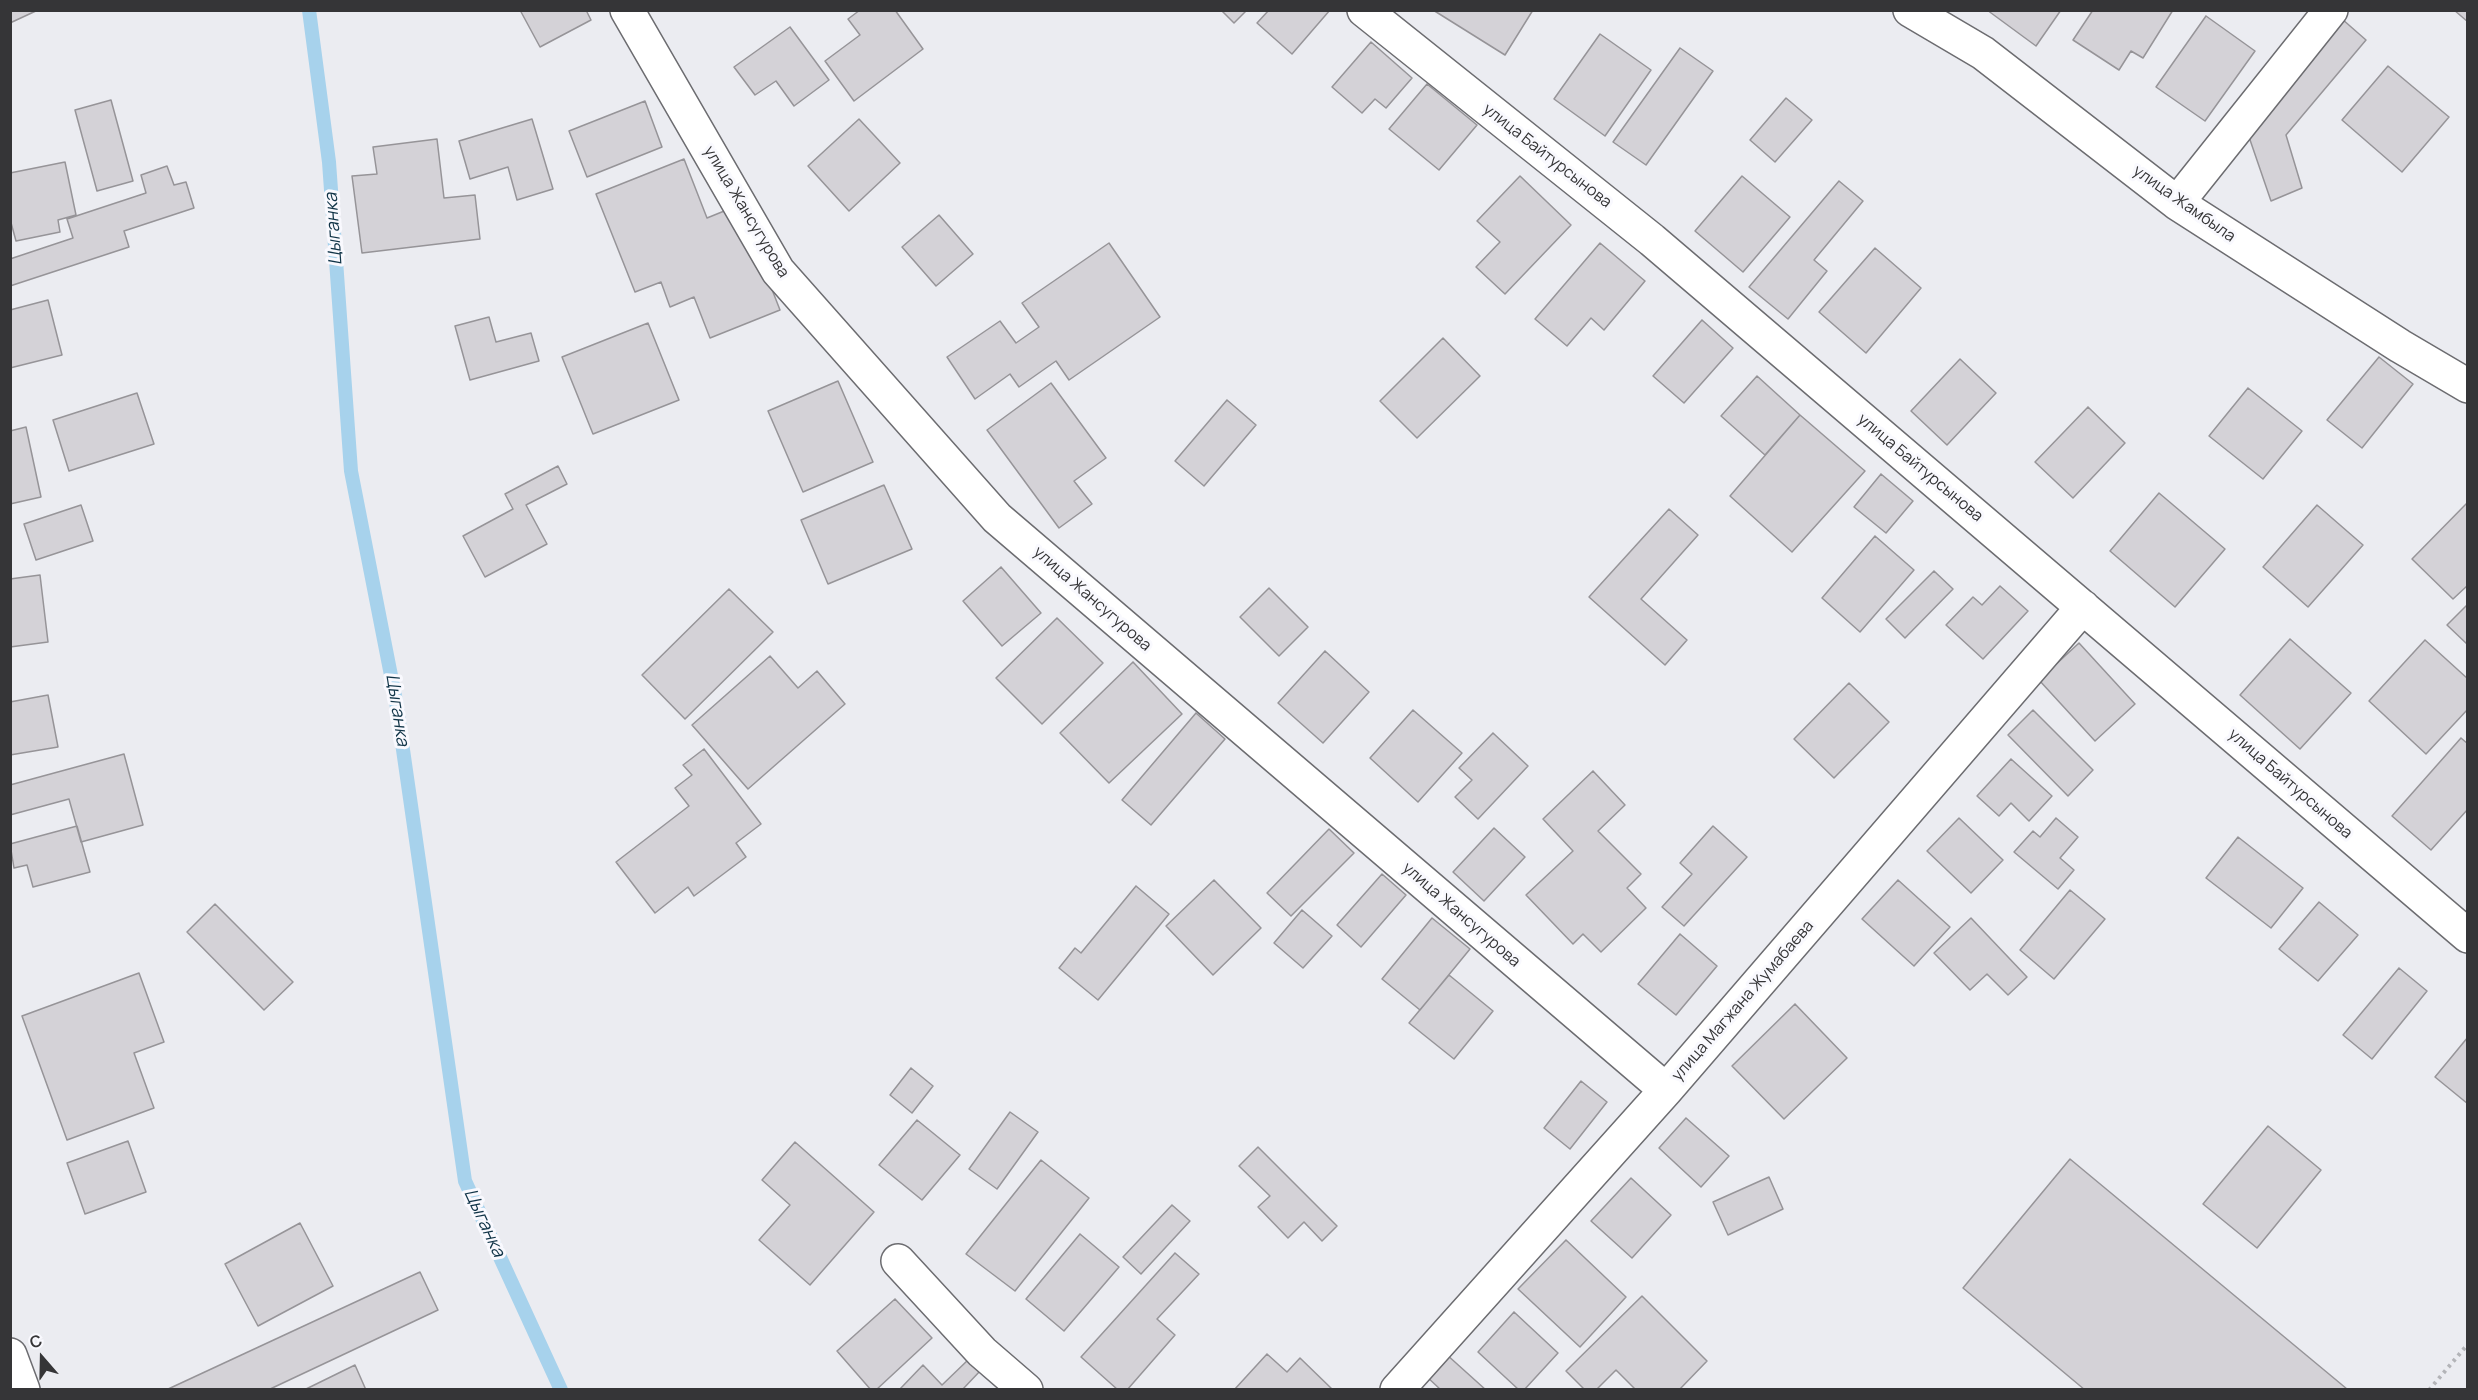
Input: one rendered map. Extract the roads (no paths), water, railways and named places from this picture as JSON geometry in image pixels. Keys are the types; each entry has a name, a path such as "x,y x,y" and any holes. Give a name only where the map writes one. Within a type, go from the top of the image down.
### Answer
{"street":[{"name":"улица Жансугурова","path":"627,10 778,271 997,518 1666,1090"},
{"name":"улица Байтурсынова","path":"1364,10 1652,240 2468,936"},
{"name":"улица Жамбыла","path":"1910,10 1983,52 2177,203 2400,346 2468,386"},
{"path":"2177,203 2331,10"},
{"name":"улица Магжана Жумабаева","path":"1397,1389 1666,1090 2083,607"},
{"path":"898,1262 982,1353 1026,1389"}],"waterway":[{"name":"Цыганка","path":"309,10 329,162 351,471 396,701 465,1181 561,1390"}]}
